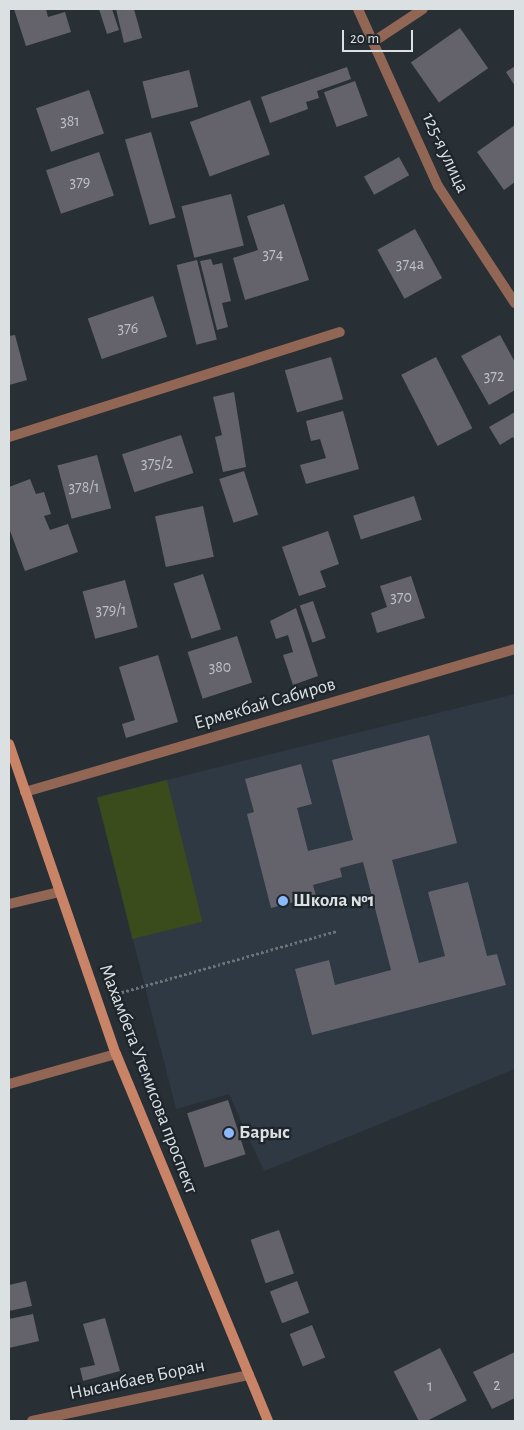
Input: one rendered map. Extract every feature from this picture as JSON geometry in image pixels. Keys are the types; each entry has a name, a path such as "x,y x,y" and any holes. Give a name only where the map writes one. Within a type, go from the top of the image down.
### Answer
{"street":[{"name":"125-я улица","path":"358,9 376,40 438,186 515,303"},
{"path":"376,40 422,9"},
{"path":"9,438 340,332"},
{"name":"Ермекбай Сабиров","path":"25,792 515,649"},
{"name":"Махамбета Утемисова проспект","path":"9,744 116,1054 268,1421"},
{"path":"9,904 59,892"},
{"path":"9,1084 116,1054"},
{"name":"Нысанбаев Боран","path":"32,1421 249,1375"}],"path":[{"path":"96,999 337,932"}],"shaded area":[{"path":"515,694 515,1069 264,1171 229,1094 176,1109 97,797"}],"green space":[{"path":"167,780 202,922 132,939 97,797"}],"building":[{"path":"14,9 46,9 48,17 65,12 71,32 26,46"},
{"path":"99,9 112,9 119,30 107,34"},
{"path":"116,9 134,9 142,38 124,43"},
{"path":"460,28 488,68 439,103 411,62"},
{"path":"515,66 515,86 506,72"},
{"path":"347,67 351,79 317,91 319,98 306,102 308,109 270,123 261,97"},
{"path":"189,70 198,107 152,118 142,82"},
{"path":"355,81 368,116 337,127 324,92"},
{"path":"89,90 104,133 51,152 36,108"},
{"path":"250,100 270,155 210,176 190,122"},
{"path":"515,125 515,182 504,190 477,152"},
{"path":"151,132 176,218 150,225 125,139"},
{"path":"99,152 114,195 61,214 46,170"},
{"path":"399,157 409,175 374,195 364,176"},
{"path":"231,194 244,245 194,258 182,206"},
{"path":"284,204 309,280 245,300 233,258 258,250 247,216"},
{"path":"415,229 442,278 405,299 377,250"},
{"path":"211,259 213,265 222,263 231,301 222,303 228,327 217,330 200,261"},
{"path":"197,260 217,340 196,345 177,265"},
{"path":"153,296 167,337 102,359 88,318"},
{"path":"15,335 27,380 9,385 9,336"},
{"path":"500,335 515,362 515,390 489,405 461,356"},
{"path":"331,357 343,399 297,413 285,370"},
{"path":"436,357 472,428 438,446 401,375"},
{"path":"234,392 246,467 223,472 215,437 222,435 213,397"},
{"path":"343,411 359,469 306,484 300,465 326,458 320,439 311,441 306,421"},
{"path":"515,412 515,441 513,437 500,445 489,427"},
{"path":"181,435 193,473 134,492 122,454"},
{"path":"97,455 111,508 72,519 57,466"},
{"path":"244,471 258,515 233,523 219,479"},
{"path":"30,479 36,494 44,492 51,514 44,516 50,530 68,524 78,552 25,571 9,528 9,487"},
{"path":"414,496 422,520 361,540 353,516"},
{"path":"203,506 214,557 166,567 155,516"},
{"path":"328,531 339,564 320,571 326,587 299,596 282,547"},
{"path":"203,574 221,629 191,639 174,584"},
{"path":"411,576 425,618 377,633 371,613 387,607 380,586"},
{"path":"125,580 138,627 95,639 82,591"},
{"path":"313,601 326,638 312,642 300,606"},
{"path":"296,608 318,676 293,685 283,655 293,652 288,635 276,639 270,621"},
{"path":"237,636 252,683 203,699 188,652"},
{"path":"158,655 178,722 126,738 122,724 135,720 119,667"},
{"name":"Школа №1","path":"429,735 457,843 392,860 419,963 445,956 428,892 468,882 487,956 497,954 506,985 312,1035 295,969 329,960 335,985 391,970 363,862 340,868 342,877 313,885 316,896 271,908 247,814 254,812 245,779 301,764 312,804 297,808 308,851 353,840 332,760"},
{"path":"228,1100 246,1154 205,1167 187,1113"},
{"path":"279,1230 294,1273 266,1283 251,1240"},
{"path":"26,1281 32,1306 9,1311 9,1285"},
{"path":"297,1281 309,1313 282,1323 270,1291"},
{"path":"33,1314 39,1341 9,1348 9,1319"},
{"path":"105,1318 120,1371 83,1381 80,1368 95,1365 83,1324"},
{"path":"312,1325 325,1357 303,1366 290,1334"},
{"path":"440,1348 467,1401 427,1421 419,1421 394,1372"},
{"path":"515,1352 515,1398 492,1409 473,1372"}],"place":[{"name":"Школа №1","path":"283,901"},
{"name":"Барыс","path":"229,1133"}]}
